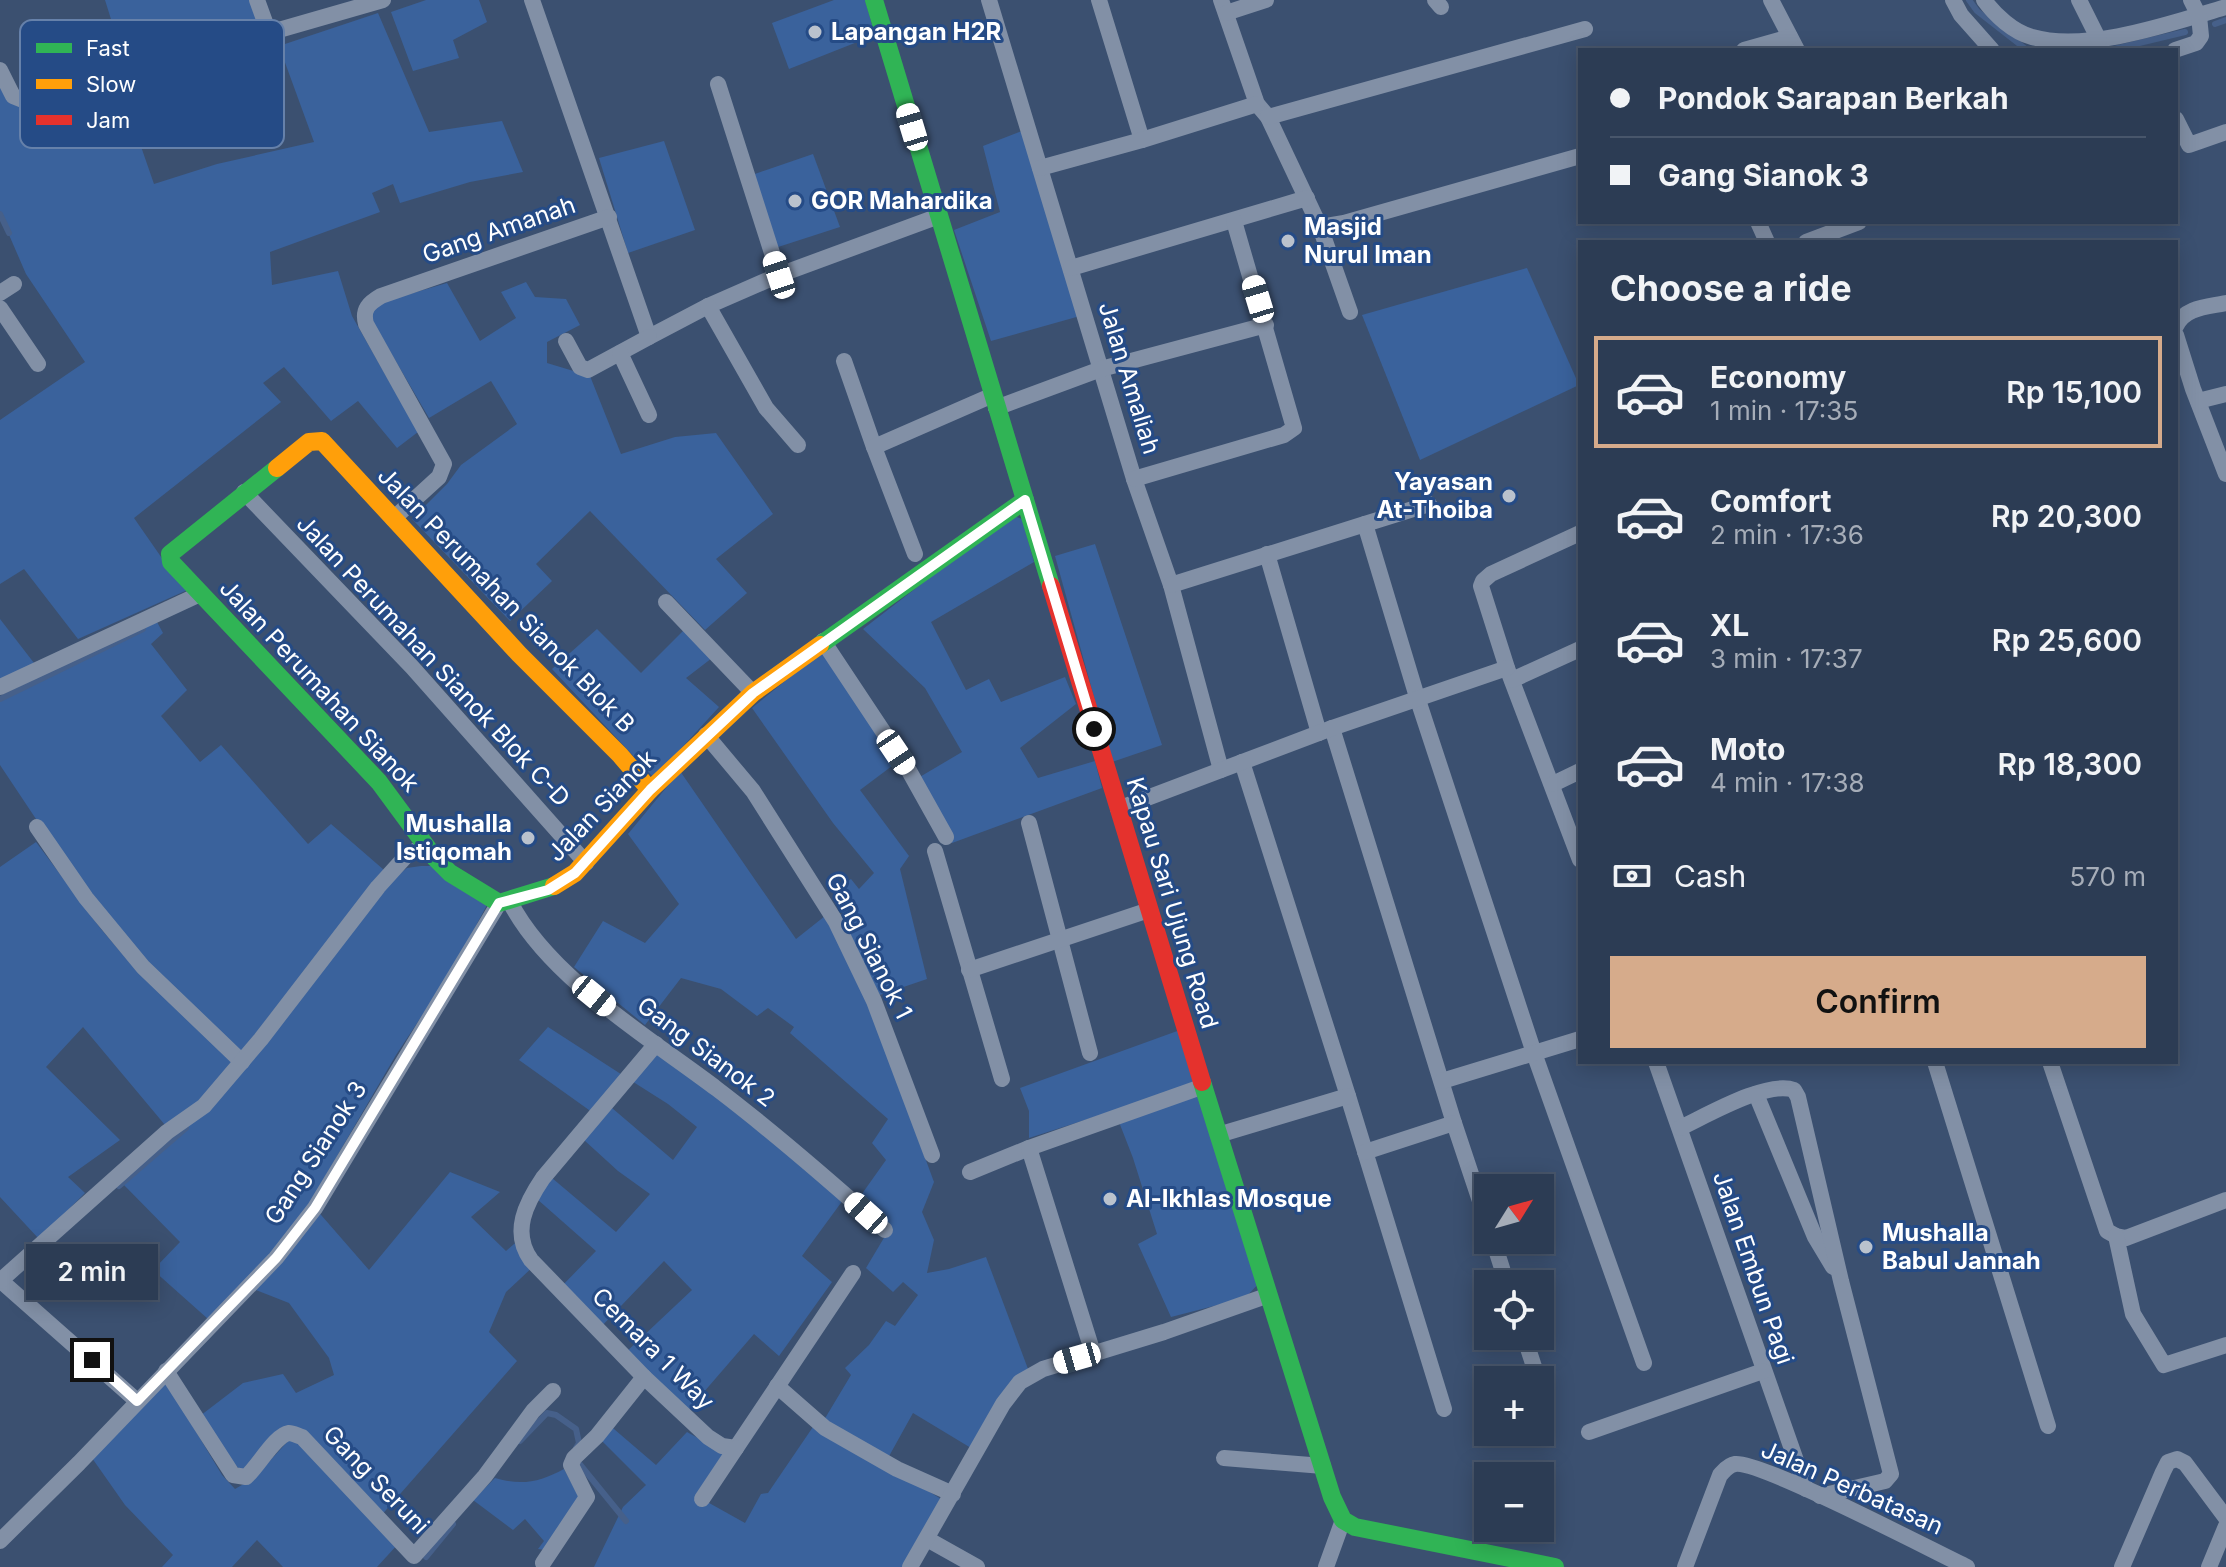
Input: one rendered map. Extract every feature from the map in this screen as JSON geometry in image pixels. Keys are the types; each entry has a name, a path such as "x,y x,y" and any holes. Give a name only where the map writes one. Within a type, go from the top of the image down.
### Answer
{"street":[{"path":"257,0 264,20"},
{"path":"284,29 383,0"},
{"path":"532,0 609,217"},
{"name":"Kapau Sari Ujung Road","path":"874,0 1218,1135 1343,1520"},
{"name":"Jalan Amaliah","path":"989,0 1134,479 1171,585 1221,770"},
{"path":"1099,0 1142,140"},
{"path":"1266,0 1223,6 1262,110 1320,227 1350,312"},
{"path":"1761,48 1794,44 1771,0"},
{"path":"1953,0 1961,15 1990,48"},
{"path":"1984,0 2012,27 2030,37 2068,43 2099,40 2195,8 2226,7"},
{"path":"2079,0 2099,40"},
{"path":"2178,49 2196,43 2201,36 2195,8"},
{"path":"1040,168 1585,29"},
{"path":"0,70 13,96 20,99"},
{"path":"718,84 779,275"},
{"path":"2178,123 2189,145 2226,132"},
{"path":"1320,227 1344,223 1578,157"},
{"path":"1071,268 1307,198"},
{"path":"566,341 580,367 586,370 708,306 779,275 939,216"},
{"name":"Gang Amanah","path":"393,519 439,477 444,464 366,324 368,305 381,296 609,217 649,337"},
{"path":"1134,479 1292,431 1294,422 1234,221"},
{"path":"1811,240 1854,224"},
{"path":"2178,321 2189,311 2226,303"},
{"path":"708,306 766,408 798,445"},
{"path":"0,308 38,364"},
{"path":"874,447 994,401 1266,325"},
{"path":"2178,341 2226,474"},
{"path":"620,353 649,415"},
{"path":"844,361 915,554"},
{"path":"2198,401 2226,394"},
{"name":"Jalan Perumahan Sianok Blok B","path":"244,492 309,442 318,440 327,444 519,654 620,755 650,790"},
{"name":"Jalan Perumahan Sianok","path":"244,492 169,558 379,782 408,818 424,846"},
{"name":"Jalan Perumahan Sianok Blok C-D","path":"244,492 412,667 586,863"},
{"name":"Jalan Sianok","path":"505,903 548,890 586,863 650,790 753,693 1025,500"},
{"path":"1171,585 1429,504"},
{"path":"1365,524 1417,697 1534,1053 1644,1363"},
{"path":"1578,534 1491,574 1481,583 1510,674 1578,854"},
{"path":"1267,554 1474,1183"},
{"path":"0,687 200,594"},
{"path":"666,602 753,693"},
{"path":"823,641 908,769 946,837"},
{"path":"1118,809 1417,697 1510,674 1578,650"},
{"name":"Gang Sianok 1","path":"706,735 753,791 836,922 874,1001 932,1155"},
{"path":"1242,762 1444,1409"},
{"path":"1553,784 1578,772"},
{"path":"1029,823 1090,1053"},
{"path":"37,827 86,898 143,967 242,1062"},
{"path":"137,1401 0,1280 167,1132 204,1106 378,887 407,855 424,846 450,873 505,903"},
{"path":"935,851 1002,1079"},
{"name":"Gang Sianok 2","path":"505,903 576,982 795,1150 885,1230"},
{"name":"Gang Sianok 3","path":"0,1541 276,1258 315,1208 505,903"},
{"path":"969,970 1149,910"},
{"path":"1442,1081 1578,1040"},
{"name":"Cemara 1 Way","path":"656,1044 527,1201 521,1226 523,1246 531,1260 644,1377 708,1437 722,1446 736,1448"},
{"name":"Jalan Embun Pagi","path":"1657,1064 1763,1371 1813,1492"},
{"path":"1936,1064 2048,1426"},
{"path":"2051,1064 2103,1226 2116,1236 2126,1238 2226,1200"},
{"path":"970,1172 1204,1086"},
{"path":"1680,1128 1779,1087 1797,1094 1891,1474 1885,1481 1813,1492"},
{"path":"1756,1094 1815,1237 1841,1281"},
{"path":"1218,1135 1348,1096"},
{"path":"1365,1152 1454,1123"},
{"path":"1029,1148 1093,1353"},
{"path":"1790,1176 1814,1169"},
{"path":"2116,1236 2133,1314 2164,1365 2226,1345"},
{"path":"702,1499 853,1273"},
{"path":"910,1567 1013,1389 1028,1376 1269,1295"},
{"name":"Gang Seruni","path":"166,1371 233,1475 246,1477 274,1444 289,1433 302,1437 414,1556 467,1496 533,1411 553,1391"},
{"path":"1589,1432 1763,1371"},
{"path":"543,1563 587,1497 571,1465 644,1377"},
{"path":"777,1386 825,1428 897,1469 953,1494"},
{"path":"1224,1458 1323,1466"},
{"path":"2122,1567 2171,1460 2185,1463 2226,1518"},
{"name":"Jalan Perbatasan","path":"1685,1567 1720,1475 1727,1468 1741,1464 1813,1492 1967,1567"},
{"path":"1326,1567 1343,1520 1355,1527 1390,1535 1555,1567"},
{"path":"2209,1567 2226,1526"},
{"path":"927,1539 977,1567"}],"shaded area":[{"path":"105,0 251,0 258,20 111,20"},
{"path":"426,0 479,0 487,22 453,40 459,58 413,71 391,12"},
{"name":"Lapangan H2R","path":"834,0 865,0 875,35 789,69 772,23"},
{"path":"378,13 429,132 502,121 523,172 470,182 400,203 393,184 372,193 380,212 270,252 272,285 338,271 352,316 418,432 397,448 358,401 331,421 284,367 263,383 281,402 134,518 166,564 194,587 78,639 24,569 0,584 0,420 85,362 26,274 0,214 0,85 2,91 20,105 20,148 142,148 154,184 217,164 314,142 284,60 284,44"},
{"path":"1022,131 1080,316 991,341 954,230 1000,212 983,146"},
{"path":"664,141 695,230 628,253 599,158"},
{"name":"GOR Mahardika","path":"813,154 840,227 775,248 752,175"},
{"path":"1527,268 1578,385 1420,460 1362,315"},
{"path":"526,282 535,297 566,299 580,325 547,342 547,363 590,376 621,454 675,437 716,433 773,514 716,559 747,593 705,630 590,511 536,564 552,581 510,621 412,519 461,465 517,424 491,381 429,418 374,324 370,310 379,303 447,283 480,341 516,318 501,292"},
{"path":"1011,515 1022,519 1034,562 931,622 966,690 989,679 1001,702 1065,677 1076,704 1020,748 1038,778 1095,761 1102,788 952,843 918,778 962,752 925,688 863,629"},
{"path":"1095,544 1162,745 1112,762 1055,556"},
{"path":"0,619 34,663 0,680"},
{"path":"157,622 163,633 151,644 187,690 161,716 200,762 221,745 308,844 331,824 384,870 241,1052 166,981 106,916 58,852 0,765 0,699"},
{"path":"597,629 641,673 684,630 712,658 686,678 719,707 654,778 552,669"},
{"path":"822,651 896,763 860,790 909,856 900,869 927,979 880,995 858,955 834,890 851,879 859,889 874,873 833,823 752,708"},
{"path":"680,771 796,939 825,916 861,985 934,1182 922,1212 934,1240 927,1273 986,1257 1028,1369 971,1448 913,1413 888,1458 824,1420 851,1375 845,1368 869,1345 886,1321 895,1326 918,1295 903,1282 893,1292 866,1268 891,1226 859,1198 886,1160 872,1143 888,1119 790,1033 794,1027 768,1008 757,1016 721,989 681,978 645,1025 574,967 603,921 645,943 679,904 628,834"},
{"path":"36,842 101,929 137,971 232,1062 203,1100 165,1125 83,1027 46,1067 120,1140 68,1177 85,1193 39,1239 0,1197 0,867"},
{"path":"437,866 487,905 452,970 396,1055 309,1204 270,1259 208,1319 153,1270 180,1242 122,1183 207,1110 388,883 407,868"},
{"path":"548,1027 627,1078 596,1115 519,1060"},
{"path":"1180,1030 1197,1084 1029,1138 1029,1111 1020,1088"},
{"path":"656,1044 846,1196 802,1256 832,1282 779,1356 754,1334 684,1415 623,1355 692,1290 664,1261 599,1329 559,1289 596,1251 537,1199 552,1178 616,1232 650,1194 618,1171 584,1140 612,1108 673,1160 697,1127 627,1078"},
{"path":"1200,1092 1261,1281 1245,1298 1171,1317 1138,1244 1157,1234 1119,1122"},
{"path":"450,1172 500,1192 471,1217 506,1251 521,1238 536,1264 506,1292 489,1332 517,1361 379,1518 295,1434 246,1477 196,1419 243,1383 283,1374 296,1393 334,1375 329,1358 289,1303 248,1287 315,1208 369,1270"},
{"path":"165,1380 222,1475 235,1489 254,1478 289,1440 296,1440 398,1544 377,1567 283,1567 257,1540 232,1567 162,1567 173,1555 125,1505 92,1458"},
{"path":"817,1421 941,1499 905,1567 594,1567 623,1507 646,1485 597,1436 607,1423 656,1465 687,1432 725,1453 702,1499 745,1523 761,1494 768,1493"},
{"path":"564,1469 579,1497 545,1550 538,1549 544,1541 525,1519 513,1530 473,1500 495,1478 514,1482 531,1481"}],"waterway":[{"path":"1969,0 1977,11 2024,48"},
{"path":"2215,24 2226,20"},
{"path":"2118,48 2185,32"},
{"path":"0,214 9,233"},
{"path":"0,699 143,629"},
{"path":"119,1186 186,1128"},
{"path":"520,1441 547,1413 556,1415 576,1429 579,1443 576,1448"},
{"path":"578,1462 626,1521"},
{"path":"426,1557 453,1524"}],"traffic: fast":[{"path":"874,0 1051,586"},
{"path":"277,468 170,554 171,562 379,782 435,858 450,873 499,903 554,886"},
{"path":"820,645 1025,500"},
{"path":"1202,1082 1332,1497 1343,1520 1355,1527 1555,1567"}],"traffic: slow":[{"path":"277,468 309,442 322,441 650,790"},
{"path":"554,886 575,873 650,790 753,693 820,645"}],"traffic: jam":[{"path":"1051,586 1202,1082"}],"place":[{"name":"Lapangan H2R","path":"815,32"},
{"name":"GOR Mahardika","path":"795,201"},
{"name":"Masjid Nurul Iman","path":"1288,241"},
{"name":"Yayasan At-Thoiba","path":"1509,496"},
{"name":"Mushalla Istiqomah","path":"528,838"},
{"name":"Al-Ikhlas Mosque","path":"1110,1199"},
{"name":"Mushalla Babul Jannah","path":"1866,1247"}],"route":[{"path":"92,1360 137,1401 276,1258 315,1208 499,903 531,897 575,873 650,790 753,693 1025,500 1094,729"}]}
